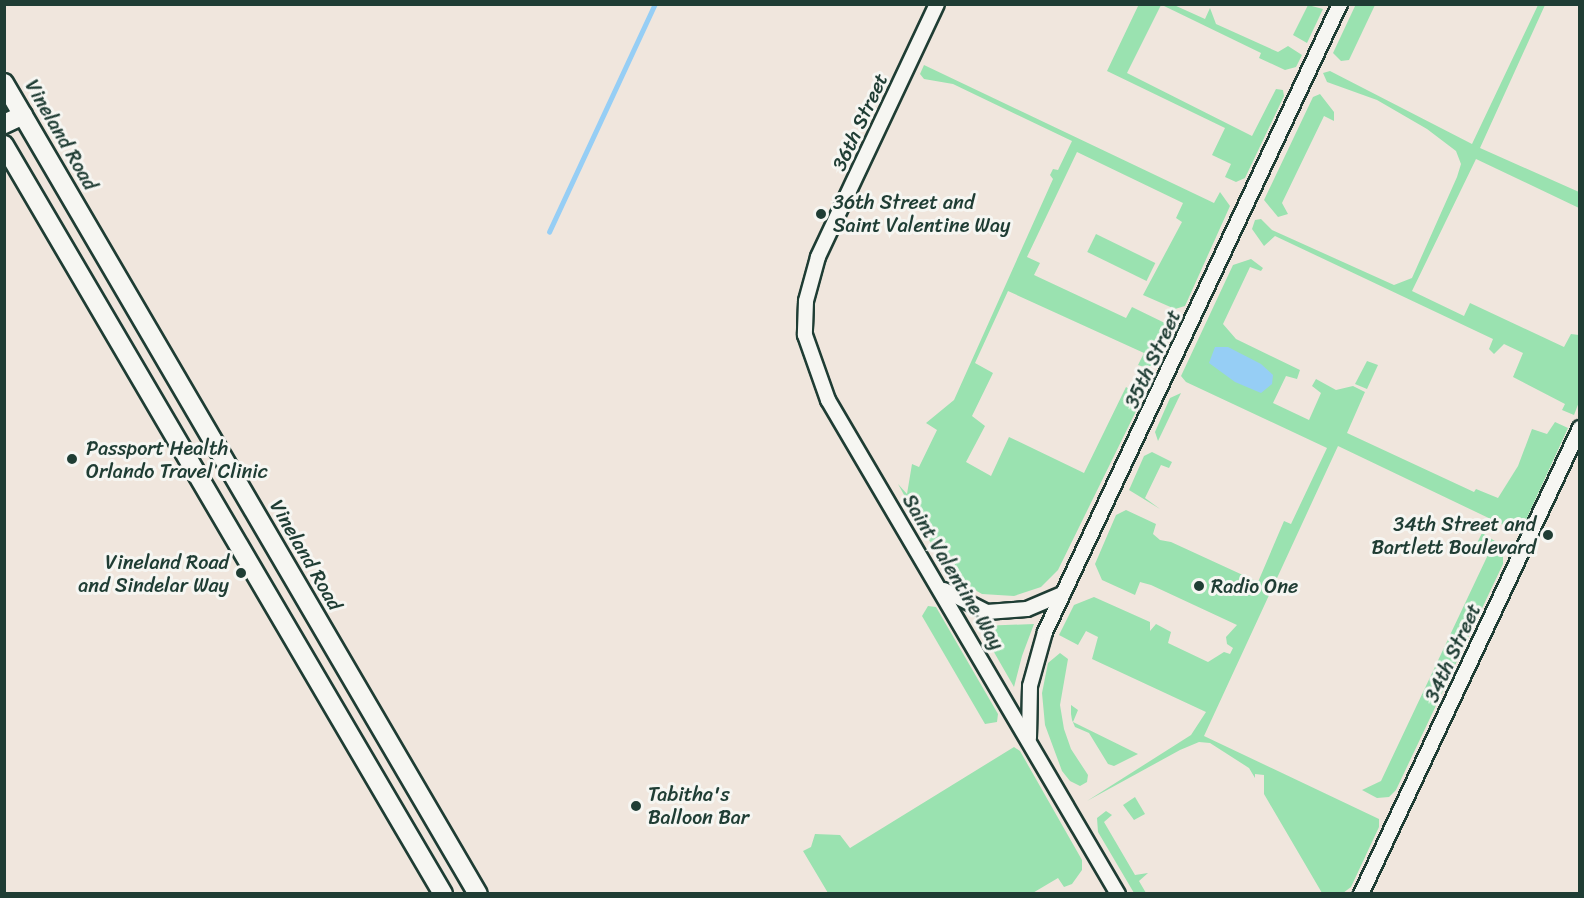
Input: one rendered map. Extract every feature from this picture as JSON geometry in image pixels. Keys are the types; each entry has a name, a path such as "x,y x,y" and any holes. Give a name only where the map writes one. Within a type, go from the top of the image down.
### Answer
{"street":[{"name":"36th Street","path":"818,257 937,4"},
{"name":"35th Street","path":"1029,738 1030,686 1035,659 1063,594 1340,4"},
{"name":"Vineland Road","path":"4,83 478,894"},
{"path":"4,124 23,115"},
{"path":"4,145 443,894"},
{"name":"Saint Valentine Way","path":"818,257 805,320 808,346 821,386 1029,738 1118,894"},
{"path":"147,389 175,374"},
{"name":"34th Street","path":"1362,894 1576,444 1580,428"},
{"path":"941,588 987,612 1027,609 1063,594"},
{"path":"421,856 445,838"}],"green space":[{"path":"1139,4 1161,5 1127,73 1252,136 1276,89 1283,90 1284,96 1245,178 1236,182 1225,177 1231,164 1212,155 1225,128 1107,71"},
{"path":"1356,4 1375,5 1349,60 1341,61 1333,53"},
{"path":"1162,5 1174,5 1205,19 1210,8 1216,24 1278,52 1288,46 1302,55 1296,67 1285,70 1259,58 1261,53"},
{"path":"1308,5 1323,9 1307,43 1293,35"},
{"path":"1538,5 1545,5 1480,148 1579,192 1579,208 1476,159 1412,291 1464,316 1470,303 1564,347 1571,334 1579,335 1579,402 1574,415 1562,410 1565,404 1513,377 1523,353 1504,344 1494,354 1489,349 1493,339 1275,236 1264,246 1252,229 1255,220 1261,219 1272,230 1394,285 1412,278 1457,177 1461,164 1456,151 1427,129 1377,100 1327,82 1323,73 1330,71 1472,144"},
{"path":"924,65 1214,203 1220,192 1230,206 1185,306 1175,309 1143,295 1182,222 1176,218 1183,203 1077,152 1027,257 1040,263 1034,275 1126,318 1132,307 1171,326 1172,333 1156,365 1144,367 1138,365 1144,353 1008,291 975,363 993,373 972,416 985,426 966,462 991,476 1009,437 1084,473 1126,387 1135,393 1139,405 1058,570 1041,587 1014,596 982,594 952,577 898,484 907,494 912,464 919,467 937,430 926,423 954,400 1053,179 1050,175 1053,169 1058,170 1072,141 953,84 924,79 920,74"},
{"path":"1320,94 1334,112 1334,121 1324,116 1282,203 1288,214 1278,217 1264,200 1313,97"},
{"path":"1096,234 1155,263 1147,281 1087,252"},
{"path":"1251,259 1263,268 1261,271 1250,267 1223,324 1236,339 1300,370 1297,379 1286,376 1273,403 1309,420 1321,393 1312,386 1316,379 1336,390 1353,386 1365,392 1347,433 1474,492 1476,489 1498,498 1518,466 1532,429 1547,434 1555,422 1568,428 1520,533 1338,446 1204,736 1379,819 1379,827 1351,887 1343,893 1322,893 1264,794 1264,775 1255,774 1255,778 1249,768 1210,743 1199,742 1180,750 1087,801 1191,735 1206,712 1092,659 1098,637 1086,631 1078,645 1059,635 1074,605 1094,597 1150,622 1150,631 1156,624 1171,632 1168,643 1208,662 1224,652 1230,654 1233,648 1227,644 1226,637 1237,625 1151,585 1140,582 1135,595 1102,580 1095,564 1116,515 1126,510 1156,524 1153,534 1160,540 1171,542 1258,582 1284,521 1291,524 1327,448 1186,382 1181,376 1233,265"},
{"path":"1367,361 1378,365 1367,389 1355,384"},
{"path":"1181,393 1158,441 1155,432 1170,398"},
{"path":"1152,452 1172,462 1169,468 1161,465 1145,498 1160,509 1129,490 1144,456"},
{"path":"1482,533 1503,546 1503,564 1396,790 1389,797 1377,798 1362,790 1381,781 1494,542 1476,545"},
{"path":"928,606 936,607 998,714 997,722 985,724 922,616"},
{"path":"1034,624 1022,656 1014,687 979,626"},
{"path":"1060,653 1068,659 1060,705 1064,729 1071,749 1088,775 1087,782 1080,786 1070,781 1062,771 1045,725 1042,693 1048,663"},
{"path":"1071,705 1078,710 1073,722 1138,754 1114,766 1108,764 1089,733 1075,727 1072,720"},
{"path":"1014,747 1020,751 1082,860 1082,870 1072,884 1064,887 1058,878 1031,894 828,893 803,851 811,847 815,834 840,835 850,848"},
{"path":"1135,797 1145,814 1134,820 1123,805"},
{"path":"1106,811 1112,815 1104,822 1135,875 1148,873 1139,881 1146,893 1134,893 1098,832 1097,818"}],"water":[{"path":"1215,347 1228,347 1261,364 1273,375 1272,384 1261,393 1235,382 1209,363"}],"waterway":[{"path":"549,232 655,4"}],"place":[{"name":"36th Street and Saint Valentine Way","path":"821,214"},
{"name":"Passport Health Orlando Travel Clinic","path":"72,459"},
{"name":"34th Street and Bartlett Boulevard","path":"1548,535"},
{"name":"Vineland Road and Sindelar Way","path":"241,573"},
{"name":"Radio One","path":"1199,586"},
{"name":"Tabitha's Balloon Bar","path":"636,806"}]}
